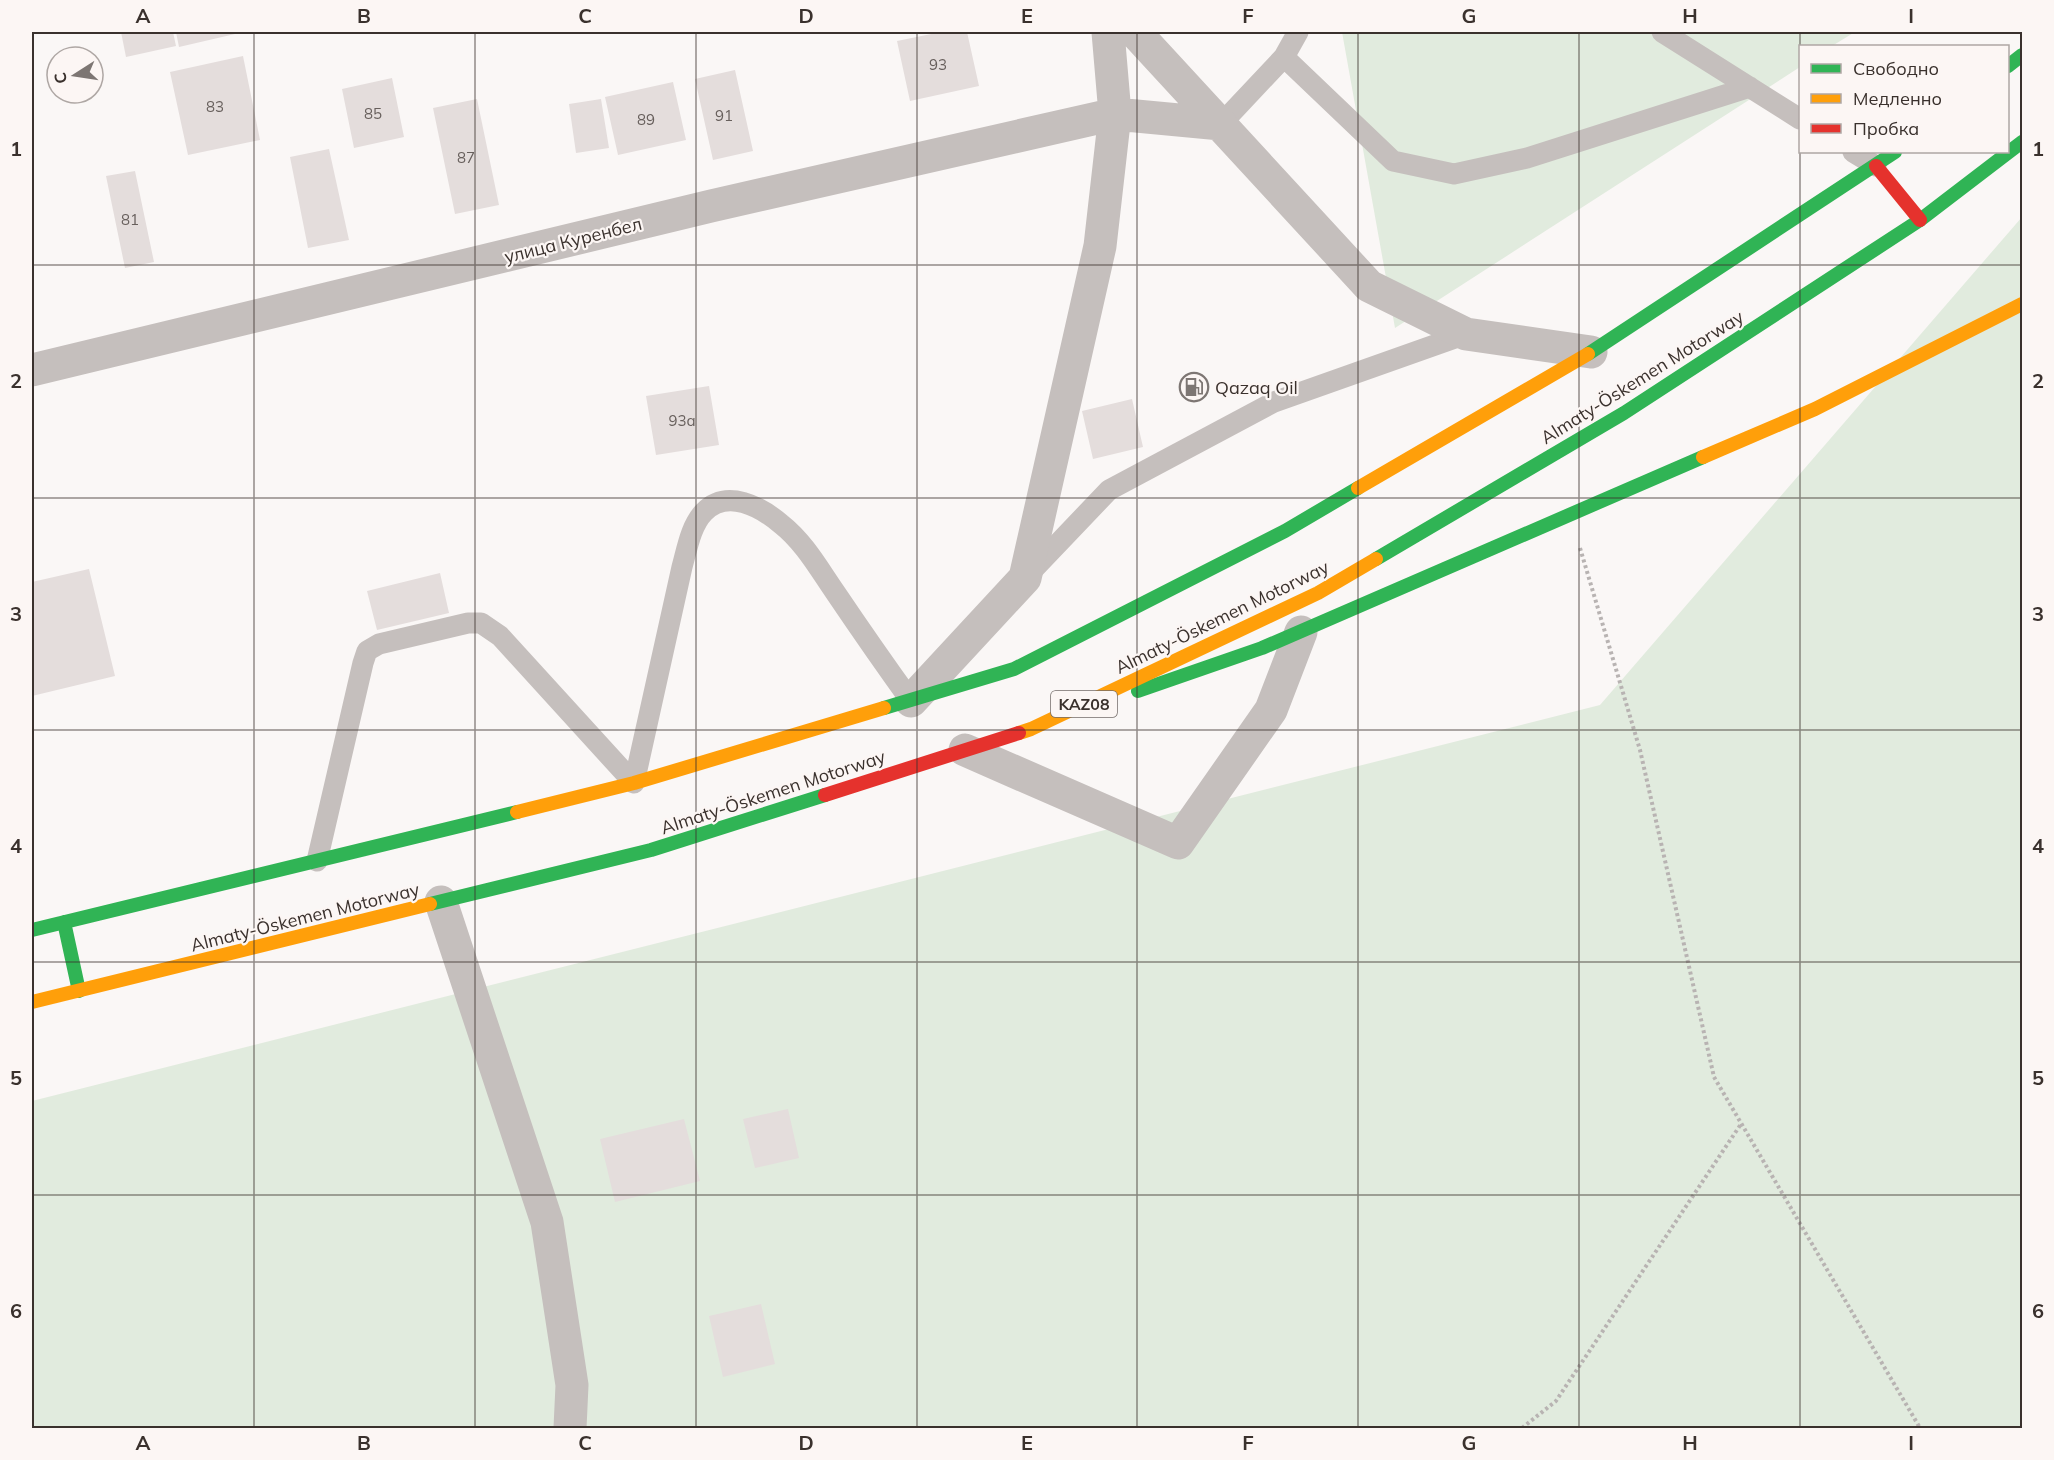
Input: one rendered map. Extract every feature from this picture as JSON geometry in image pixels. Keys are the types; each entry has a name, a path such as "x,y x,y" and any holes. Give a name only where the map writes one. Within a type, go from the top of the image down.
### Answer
{"main road":[{"path":"2009,65 2022,55"},
{"name":"Almaty-Öskemen Motorway","path":"2009,152 2022,142"},
{"path":"32,930 634,783 1014,669 1275,536 1591,352 1894,153"},
{"name":"Almaty-Öskemen Motorway","path":"32,1002 651,850 1032,729 1318,593 1624,413 1920,220 2008,153"},
{"path":"1876,166 1920,220"},
{"path":"1032,729 1262,648 1301,632 1815,409 2022,304"},
{"path":"64,922 80,991"}],"street":[{"path":"910,701 1025,578 1100,246 1115,114 1108,32"},
{"path":"1135,32 1369,286 1466,334 1591,352"},
{"name":"улица Куренбел","path":"32,370 700,209 1115,114 1221,124"},
{"path":"965,750 1178,843 1271,710 1301,632"},
{"path":"441,902 547,1222 572,1385 570,1428"}],"lane":[{"path":"1221,124 1284,57 1298,32"},
{"path":"1662,32 1799,117"},
{"path":"1284,57 1393,161 1454,174 1527,158 1750,87"},
{"path":"1855,153 1876,166"},
{"path":"1025,578 1109,490 1274,402 1466,334"},
{"path":"634,783 691,535 703,512 716,503 733,499 754,507 782,524 805,549 910,701"},
{"path":"317,861 363,663 367,651 379,644 468,623 481,623 500,636 634,783"}],"path":[{"path":"1571,515 1640,750 1714,1077 1920,1428"},
{"path":"1522,1428 1556,1401 1741,1124"}],"shaded area":[{"path":"1342,32 1855,32 1834,45 1799,45 1799,68 1395,328"},
{"path":"2022,217 2022,1428 32,1428 32,1101 1600,705"}],"building":[{"path":"121,32 173,32 176,46 126,57"},
{"path":"176,32 235,32 235,34 179,47"},
{"path":"941,32 967,32 979,86 910,101 897,41"},
{"path":"243,56 260,140 188,155 170,72"},
{"path":"735,70 753,151 713,160 695,79"},
{"path":"392,78 404,137 354,148 342,89"},
{"path":"673,82 686,140 618,155 605,97"},
{"path":"477,99 499,205 455,214 433,108"},
{"path":"601,99 609,148 576,153 569,104"},
{"path":"329,149 349,240 308,248 290,157"},
{"path":"135,171 154,262 125,268 106,176"},
{"path":"709,386 719,445 656,455 646,396"},
{"path":"1132,399 1143,447 1093,459 1082,411"},
{"path":"89,569 115,676 32,696 32,582"},
{"path":"440,573 449,613 377,630 367,591"},
{"path":"788,1109 799,1158 755,1168 743,1119"},
{"path":"684,1119 700,1181 615,1202 600,1139"},
{"path":"761,1304 775,1364 723,1377 709,1316"}],"traffic: fast":[{"path":"2009,65 2022,55"},
{"path":"2009,152 2022,142"},
{"path":"1588,354 1893,153"},
{"path":"1376,559 1624,413 1920,220 2008,153"},
{"path":"1138,691 1262,648 1703,457"},
{"path":"884,708 1014,669 1285,531 1358,488"},
{"path":"430,904 651,850 825,795"},
{"path":"32,930 517,812"},
{"path":"64,922 79,991"}],"traffic: slow":[{"path":"1703,457 1815,409 2022,304"},
{"path":"1358,488 1588,354"},
{"path":"1019,733 1318,593 1376,559"},
{"path":"517,812 634,783 884,708"},
{"path":"32,1002 430,904"}],"traffic: jam":[{"path":"1876,166 1920,220"},
{"path":"825,795 1019,733"}],"place":[{"name":"Qazaq Oil","path":"1194,387"}]}
